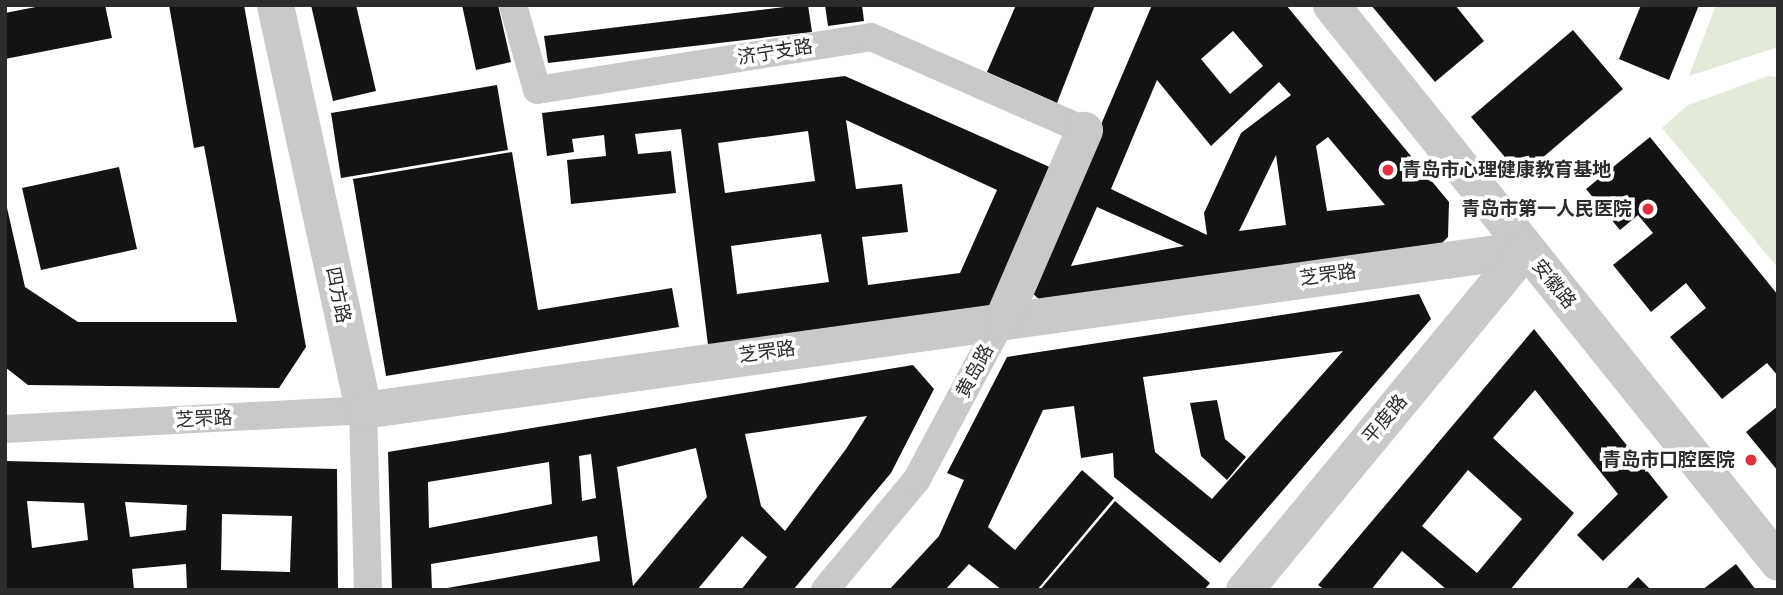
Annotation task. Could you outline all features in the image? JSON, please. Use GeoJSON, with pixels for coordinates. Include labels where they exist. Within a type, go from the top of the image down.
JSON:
{"type":"FeatureCollection","features":[{"type":"Feature","properties":{"kind":"street","name":"四方路"},"geometry":{"type":"LineString","coordinates":[[275,5],[363,410],[368,590]]}},
{"type":"Feature","properties":{"kind":"street","name":"济宁支路"},"geometry":{"type":"LineString","coordinates":[[513,5],[537,90],[871,37],[1084,130]]}},
{"type":"Feature","properties":{"kind":"street","name":"安徽路"},"geometry":{"type":"LineString","coordinates":[[1331,5],[1778,562]]}},
{"type":"Feature","properties":{"kind":"street","name":"黄岛路"},"geometry":{"type":"LineString","coordinates":[[825,590],[917,479],[1003,318],[1084,130]]}},
{"type":"Feature","properties":{"kind":"street","name":"芝罘路"},"geometry":{"type":"LineString","coordinates":[[5,429],[363,410],[1003,318],[1525,249]]}},
{"type":"Feature","properties":{"kind":"street","name":"平度路"},"geometry":{"type":"LineString","coordinates":[[1244,590],[1525,249]]}},
{"type":"Feature","properties":{"kind":"green space"},"geometry":{"type":"Polygon","coordinates":[[[1716,5],[1778,5],[1778,47],[1689,76],[1716,5]]]}},
{"type":"Feature","properties":{"kind":"green space"},"geometry":{"type":"Polygon","coordinates":[[[1768,76],[1778,77],[1778,268],[1662,128],[1688,105],[1768,76]]]}},
{"type":"Feature","properties":{"kind":"building"},"geometry":{"type":"Polygon","coordinates":[[[46,5],[105,5],[112,38],[5,59],[5,13],[46,5]]]}},
{"type":"Feature","properties":{"kind":"building"},"geometry":{"type":"Polygon","coordinates":[[[169,5],[244,5],[306,347],[279,388],[28,385],[5,367],[5,199],[25,287],[78,322],[237,322],[204,146],[194,148],[169,5]]]}},
{"type":"Feature","properties":{"kind":"building"},"geometry":{"type":"Polygon","coordinates":[[[311,5],[356,5],[376,91],[333,101],[311,5]]]}},
{"type":"Feature","properties":{"kind":"building"},"geometry":{"type":"Polygon","coordinates":[[[462,5],[498,5],[511,62],[476,70],[462,5]]]}},
{"type":"Feature","properties":{"kind":"building"},"geometry":{"type":"Polygon","coordinates":[[[808,5],[812,32],[548,63],[544,36],[808,5]]]}},
{"type":"Feature","properties":{"kind":"building"},"geometry":{"type":"Polygon","coordinates":[[[825,5],[862,5],[864,21],[828,26],[825,5]]]}},
{"type":"Feature","properties":{"kind":"building"},"geometry":{"type":"Polygon","coordinates":[[[1016,5],[1095,5],[1057,103],[987,72],[1016,5]]]}},
{"type":"Feature","properties":{"kind":"building"},"geometry":{"type":"Polygon","coordinates":[[[1152,5],[1286,5],[1449,202],[1448,237],[1432,253],[1043,303],[1030,291],[1152,5]],[[1233,31],[1201,59],[1230,94],[1263,66],[1233,31]],[[1157,80],[1111,189],[1207,235],[1204,213],[1241,133],[1291,95],[1279,82],[1211,146],[1157,80]],[[1328,137],[1316,146],[1327,211],[1385,205],[1328,137]],[[1276,155],[1239,231],[1286,225],[1276,155]],[[1097,207],[1071,266],[1184,246],[1097,207]]]}},
{"type":"Feature","properties":{"kind":"building"},"geometry":{"type":"Polygon","coordinates":[[[1371,5],[1455,5],[1484,41],[1435,82],[1371,5]]]}},
{"type":"Feature","properties":{"kind":"building"},"geometry":{"type":"Polygon","coordinates":[[[1641,5],[1699,5],[1669,80],[1619,59],[1641,5]]]}},
{"type":"Feature","properties":{"kind":"building"},"geometry":{"type":"Polygon","coordinates":[[[1573,30],[1623,89],[1521,176],[1471,117],[1573,30]]]}},
{"type":"Feature","properties":{"kind":"building"},"geometry":{"type":"Polygon","coordinates":[[[845,76],[1054,169],[991,309],[708,345],[681,129],[635,134],[638,154],[671,151],[676,193],[571,204],[567,160],[606,156],[604,135],[572,139],[574,152],[547,156],[542,113],[845,76]],[[846,120],[856,189],[902,184],[908,232],[862,237],[868,285],[960,273],[997,190],[846,120]],[[808,131],[718,143],[725,193],[815,181],[808,131]],[[821,234],[731,246],[737,294],[829,282],[821,234]]]}},
{"type":"Feature","properties":{"kind":"building"},"geometry":{"type":"Polygon","coordinates":[[[497,85],[508,150],[341,178],[331,113],[497,85]]]}},
{"type":"Feature","properties":{"kind":"building"},"geometry":{"type":"Polygon","coordinates":[[[1650,137],[1778,295],[1778,376],[1767,363],[1722,399],[1670,337],[1706,308],[1686,283],[1651,312],[1613,265],[1653,233],[1638,215],[1620,230],[1586,189],[1650,137]]]}},
{"type":"Feature","properties":{"kind":"building"},"geometry":{"type":"Polygon","coordinates":[[[512,152],[538,310],[672,288],[679,327],[386,376],[353,179],[512,152]]]}},
{"type":"Feature","properties":{"kind":"building"},"geometry":{"type":"Polygon","coordinates":[[[119,167],[137,249],[41,270],[22,188],[119,167]]]}},
{"type":"Feature","properties":{"kind":"building"},"geometry":{"type":"Polygon","coordinates":[[[1419,294],[1431,319],[1220,563],[1114,477],[1113,453],[1081,458],[1074,406],[1043,410],[988,527],[1015,550],[1082,470],[1114,498],[1037,590],[1002,590],[969,564],[945,590],[889,590],[939,536],[964,480],[947,473],[1007,357],[1419,294]],[[1343,351],[1143,377],[1155,452],[1212,499],[1343,351]]]}},
{"type":"Feature","properties":{"kind":"building"},"geometry":{"type":"Polygon","coordinates":[[[1534,329],[1668,497],[1603,561],[1577,535],[1618,494],[1535,390],[1493,438],[1574,513],[1510,590],[1447,590],[1402,551],[1371,590],[1325,590],[1318,585],[1534,329]],[[1468,470],[1422,526],[1477,573],[1522,519],[1468,470]]]}},
{"type":"Feature","properties":{"kind":"building"},"geometry":{"type":"Polygon","coordinates":[[[913,365],[934,389],[891,473],[793,590],[741,590],[767,557],[742,536],[697,590],[436,590],[600,561],[597,536],[431,564],[432,590],[392,590],[388,452],[913,365]],[[867,416],[745,434],[761,506],[785,531],[867,416]],[[696,448],[617,467],[633,586],[707,497],[696,448]],[[591,454],[579,456],[582,501],[596,498],[591,454]],[[549,462],[428,482],[429,528],[552,504],[549,462]]]}},
{"type":"Feature","properties":{"kind":"building"},"geometry":{"type":"Polygon","coordinates":[[[1217,400],[1225,439],[1246,457],[1227,480],[1201,456],[1190,403],[1217,400]]]}},
{"type":"Feature","properties":{"kind":"building"},"geometry":{"type":"Polygon","coordinates":[[[1778,406],[1778,471],[1746,432],[1778,406]]]}},
{"type":"Feature","properties":{"kind":"building"},"geometry":{"type":"Polygon","coordinates":[[[5,461],[337,469],[338,590],[187,590],[186,564],[132,569],[134,590],[5,590],[5,461]],[[27,501],[32,548],[88,540],[84,503],[27,501]],[[125,502],[130,537],[186,530],[187,505],[125,502]],[[222,514],[221,570],[290,572],[292,516],[222,514]]]}},
{"type":"Feature","properties":{"kind":"building"},"geometry":{"type":"Polygon","coordinates":[[[1115,501],[1210,583],[1204,590],[1040,590],[1115,501]]]}},
{"type":"Feature","properties":{"kind":"building"},"geometry":{"type":"Polygon","coordinates":[[[1736,564],[1756,590],[1702,590],[1736,564]]]}},
{"type":"Feature","properties":{"kind":"building"},"geometry":{"type":"Polygon","coordinates":[[[1638,577],[1651,590],[1625,590],[1638,577]]]}},
{"type":"Feature","properties":{"kind":"place","name":"青岛市心理健康教育基地"},"geometry":{"type":"Point","coordinates":[1388,170]}},
{"type":"Feature","properties":{"kind":"place","name":"青岛市第一人民医院"},"geometry":{"type":"Point","coordinates":[1648,209]}},
{"type":"Feature","properties":{"kind":"place","name":"青岛市口腔医院"},"geometry":{"type":"Point","coordinates":[1751,460]}}]}
